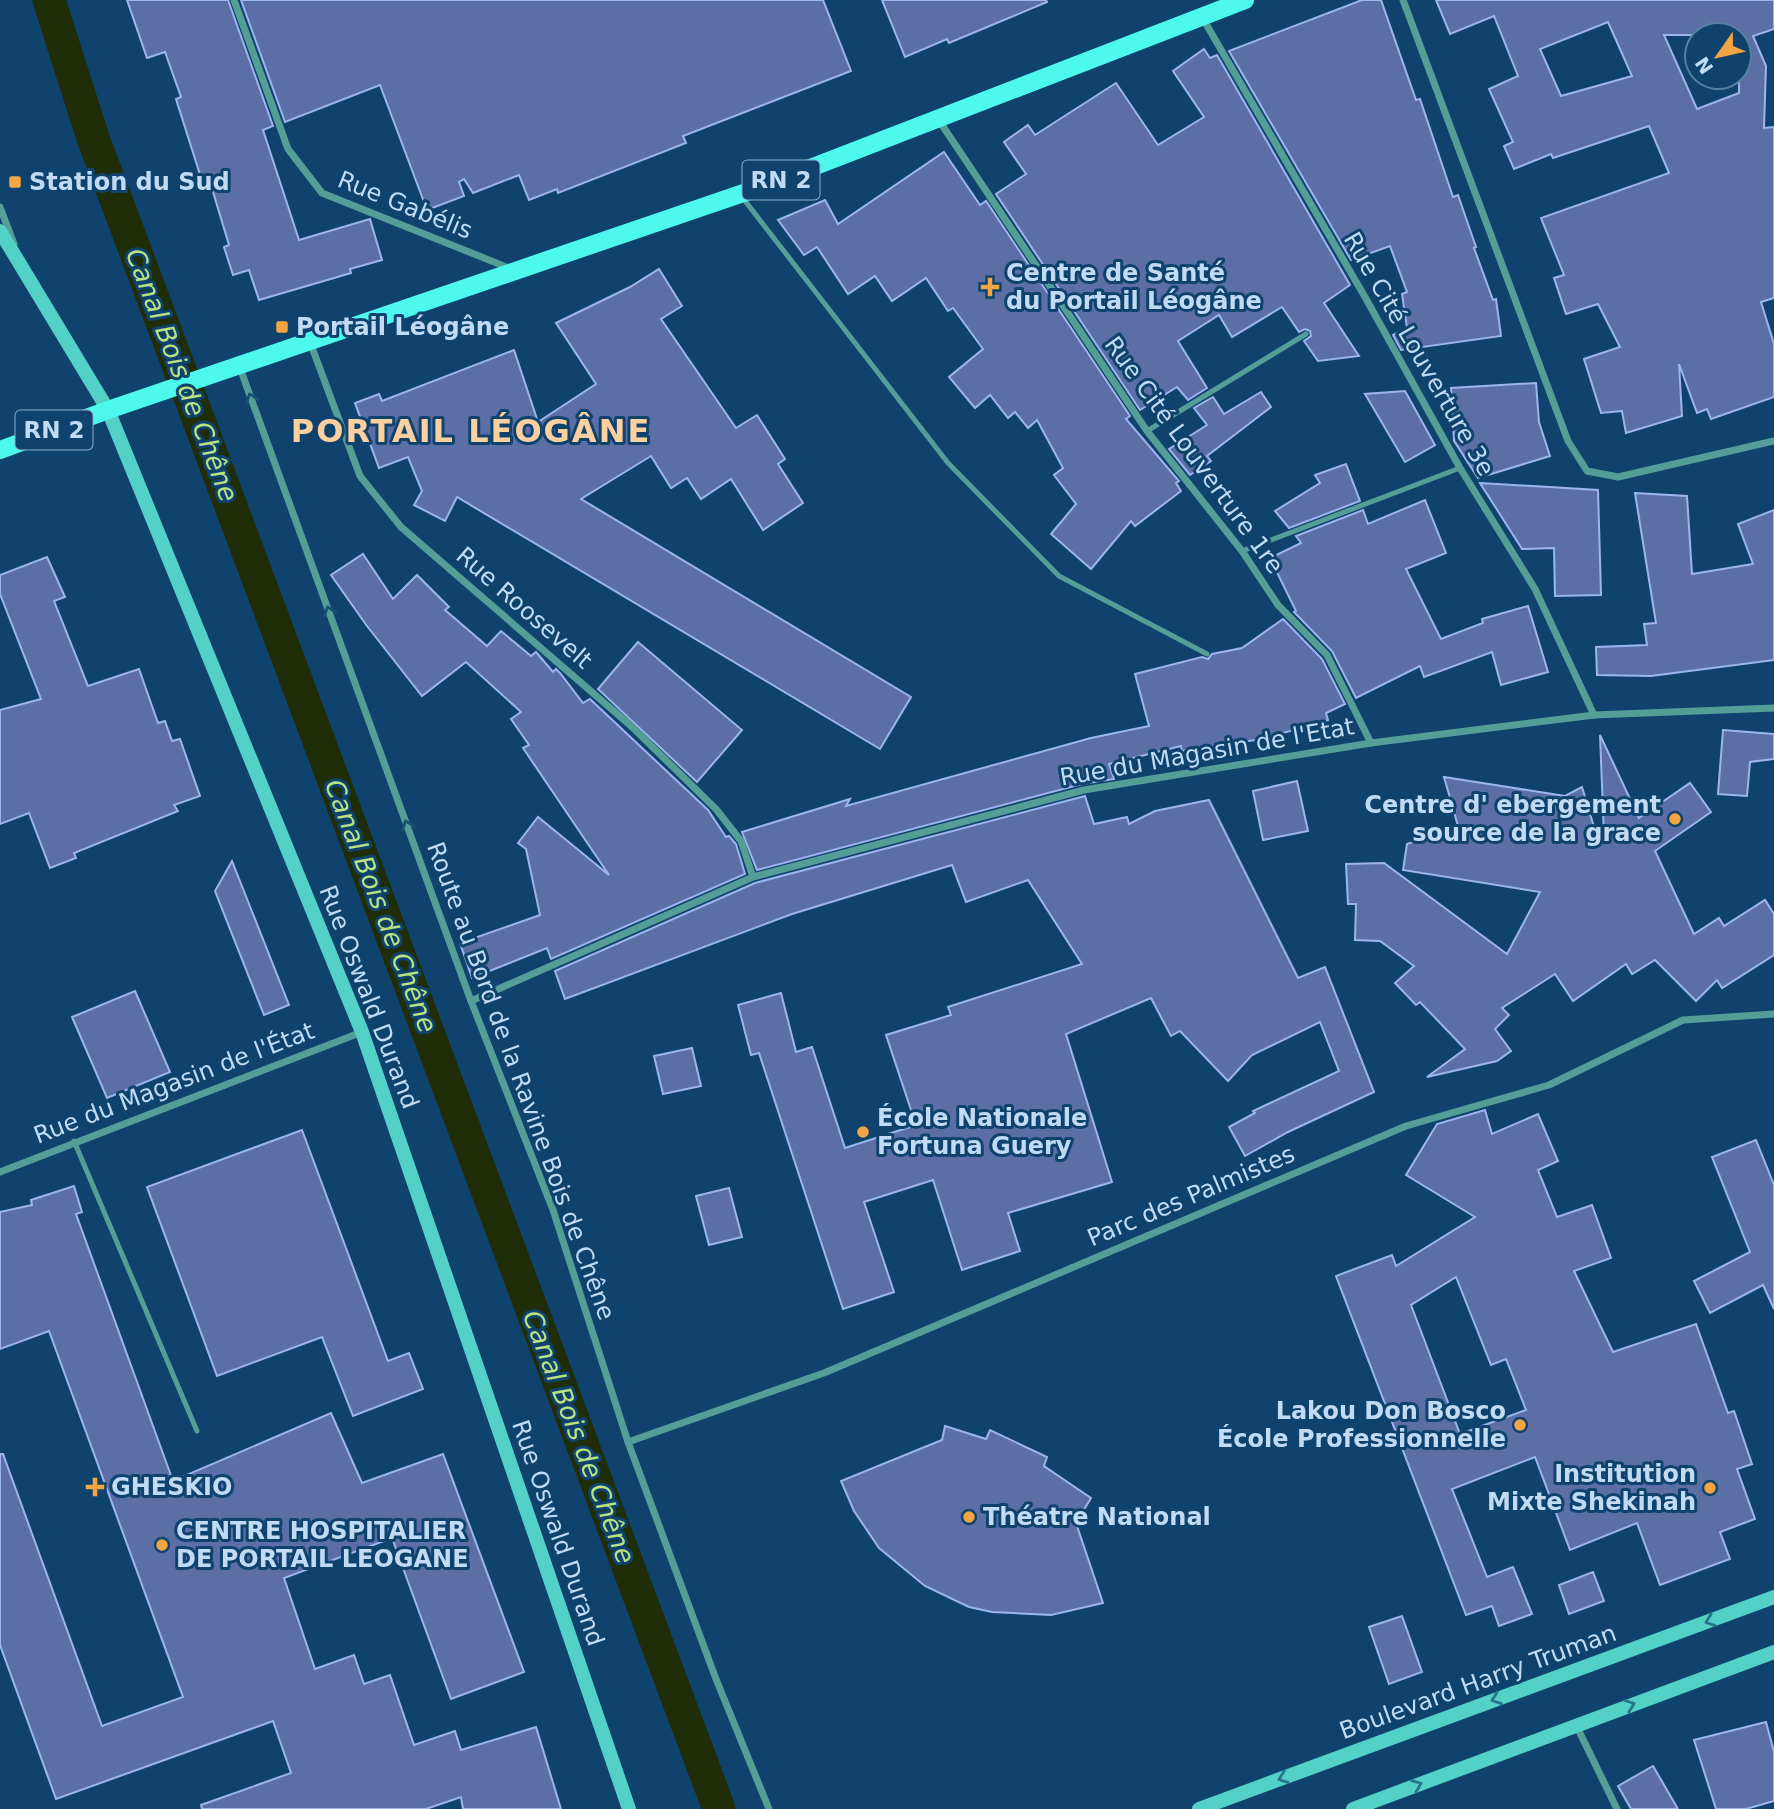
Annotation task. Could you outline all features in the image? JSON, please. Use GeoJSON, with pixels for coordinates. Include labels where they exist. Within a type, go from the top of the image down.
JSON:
{"type":"FeatureCollection","features":[{"type":"Feature","properties":{"kind":"main road","name":"RN 2"},"geometry":{"type":"LineString","coordinates":[[0,450],[108,410],[740,194],[1245,0]]}},
{"type":"Feature","properties":{"kind":"main road","name":"Rue Oswald Durand"},"geometry":{"type":"LineString","coordinates":[[0,231],[108,410],[362,1032],[629,1809]]}},
{"type":"Feature","properties":{"kind":"main road","name":"Boulevard Harry Truman"},"geometry":{"type":"LineString","coordinates":[[1199,1809],[1774,1597]]}},
{"type":"Feature","properties":{"kind":"main road"},"geometry":{"type":"LineString","coordinates":[[1353,1809],[1774,1652]]}},
{"type":"Feature","properties":{"kind":"street","name":"Rue Gabélis"},"geometry":{"type":"LineString","coordinates":[[234,0],[288,149],[322,193],[515,270]]}},
{"type":"Feature","properties":{"kind":"street"},"geometry":{"type":"LineString","coordinates":[[1403,0],[1568,441],[1587,471],[1618,477],[1774,441]]}},
{"type":"Feature","properties":{"kind":"street","name":"Rue Cité Louverture 3e"},"geometry":{"type":"LineString","coordinates":[[1201,17],[1365,296],[1460,468],[1535,589],[1594,715]]}},
{"type":"Feature","properties":{"kind":"street","name":"Rue Cité Louverture 1re"},"geometry":{"type":"LineString","coordinates":[[938,118],[1147,431],[1242,551],[1278,605],[1327,654],[1371,743]]}},
{"type":"Feature","properties":{"kind":"street"},"geometry":{"type":"LineString","coordinates":[[0,207],[22,264]]}},
{"type":"Feature","properties":{"kind":"street","name":"Rue Roosevelt"},"geometry":{"type":"LineString","coordinates":[[309,341],[360,476],[401,527],[630,725],[706,800],[741,841],[753,877]]}},
{"type":"Feature","properties":{"kind":"street","name":"Route au Bord de la Ravine Bois de Chêne"},"geometry":{"type":"LineString","coordinates":[[235,368],[471,1000],[553,1210],[628,1443],[716,1679],[769,1809]]}},
{"type":"Feature","properties":{"kind":"street","name":"Rue du Magasin de l'Etat"},"geometry":{"type":"LineString","coordinates":[[471,1000],[753,877],[1084,790],[1371,743],[1594,715],[1774,708]]}},
{"type":"Feature","properties":{"kind":"street","name":"Parc des Palmistes"},"geometry":{"type":"LineString","coordinates":[[628,1443],[824,1373],[1406,1126],[1549,1085],[1683,1020],[1774,1014]]}},
{"type":"Feature","properties":{"kind":"street","name":"Rue du Magasin de l'État"},"geometry":{"type":"LineString","coordinates":[[0,1172],[74,1141],[362,1032]]}},
{"type":"Feature","properties":{"kind":"street"},"geometry":{"type":"LineString","coordinates":[[1576,1724],[1617,1809]]}},
{"type":"Feature","properties":{"kind":"lane"},"geometry":{"type":"LineString","coordinates":[[740,194],[948,463],[1059,576],[1207,654]]}},
{"type":"Feature","properties":{"kind":"lane"},"geometry":{"type":"LineString","coordinates":[[1147,431],[1306,334]]}},
{"type":"Feature","properties":{"kind":"lane"},"geometry":{"type":"LineString","coordinates":[[1242,551],[1460,468]]}},
{"type":"Feature","properties":{"kind":"lane"},"geometry":{"type":"LineString","coordinates":[[74,1141],[197,1431]]}},
{"type":"Feature","properties":{"kind":"building"},"geometry":{"type":"Polygon","coordinates":[[[127,0],[228,0],[273,126],[263,130],[299,240],[370,219],[382,260],[350,269],[351,273],[259,300],[249,270],[233,275],[224,247],[229,245],[210,182],[203,184],[176,99],[181,97],[165,52],[147,58],[127,0]]]}},
{"type":"Feature","properties":{"kind":"building"},"geometry":{"type":"Polygon","coordinates":[[[241,0],[823,0],[851,71],[683,136],[686,143],[558,193],[557,189],[529,200],[519,175],[473,193],[464,179],[459,182],[464,196],[427,210],[380,85],[285,122],[241,0]]]}},
{"type":"Feature","properties":{"kind":"building"},"geometry":{"type":"Polygon","coordinates":[[[882,0],[1047,2],[949,43],[947,39],[905,57],[882,0]]]}},
{"type":"Feature","properties":{"kind":"building"},"geometry":{"type":"Polygon","coordinates":[[[1362,0],[1381,0],[1416,100],[1420,99],[1453,197],[1458,195],[1493,300],[1496,299],[1501,336],[1401,350],[1393,335],[1407,328],[1402,294],[1407,292],[1390,246],[1351,260],[1229,51],[1362,0]]]}},
{"type":"Feature","properties":{"kind":"building"},"geometry":{"type":"Polygon","coordinates":[[[1436,0],[1774,0],[1774,29],[1753,36],[1766,66],[1764,128],[1774,127],[1774,298],[1761,302],[1774,344],[1774,397],[1711,419],[1707,409],[1697,413],[1679,364],[1682,416],[1626,433],[1622,411],[1601,413],[1584,359],[1620,347],[1598,304],[1566,314],[1554,278],[1564,275],[1541,218],[1669,173],[1649,126],[1553,158],[1551,154],[1514,169],[1504,146],[1513,142],[1489,89],[1518,76],[1494,16],[1450,34],[1436,0]],[[1608,22],[1540,49],[1561,96],[1632,76],[1608,22]]]}},
{"type":"Feature","properties":{"kind":"building"},"geometry":{"type":"Polygon","coordinates":[[[1204,49],[1210,58],[1217,55],[1350,285],[1324,303],[1359,356],[1318,361],[1304,341],[1311,336],[1310,331],[1305,329],[1299,332],[1282,307],[1232,337],[1219,315],[1178,341],[1207,388],[1188,400],[1177,387],[1140,410],[996,194],[1026,174],[1004,142],[1028,125],[1035,135],[1116,83],[1158,145],[1204,117],[1173,71],[1204,49]]]}},
{"type":"Feature","properties":{"kind":"building"},"geometry":{"type":"Polygon","coordinates":[[[944,152],[980,205],[986,201],[1130,416],[1126,419],[1179,481],[1176,483],[1181,491],[1135,526],[1131,521],[1091,569],[1051,534],[1076,504],[1054,475],[1063,468],[1037,420],[1028,428],[1015,412],[1008,418],[990,395],[975,408],[949,377],[983,349],[953,308],[948,311],[926,278],[892,301],[875,276],[848,294],[817,247],[804,255],[778,220],[825,200],[838,224],[944,152]]]}},
{"type":"Feature","properties":{"kind":"building"},"geometry":{"type":"Polygon","coordinates":[[[659,269],[682,306],[661,319],[736,428],[757,415],[785,459],[778,464],[803,503],[763,530],[731,479],[701,499],[687,478],[671,488],[651,456],[581,499],[911,697],[880,749],[457,497],[445,521],[414,505],[422,491],[408,457],[379,468],[355,403],[379,394],[382,401],[514,350],[538,422],[596,384],[556,323],[630,287],[659,269]]]}},
{"type":"Feature","properties":{"kind":"building"},"geometry":{"type":"Polygon","coordinates":[[[1536,383],[1539,422],[1550,456],[1478,478],[1454,441],[1451,388],[1536,383]]]}},
{"type":"Feature","properties":{"kind":"building"},"geometry":{"type":"Polygon","coordinates":[[[1405,391],[1435,445],[1405,462],[1365,394],[1405,391]]]}},
{"type":"Feature","properties":{"kind":"building"},"geometry":{"type":"Polygon","coordinates":[[[1261,392],[1271,407],[1207,456],[1211,461],[1190,475],[1169,449],[1207,425],[1194,408],[1213,397],[1224,414],[1261,392]]]}},
{"type":"Feature","properties":{"kind":"building"},"geometry":{"type":"Polygon","coordinates":[[[1346,464],[1360,501],[1289,528],[1275,511],[1320,483],[1315,475],[1346,464]]]}},
{"type":"Feature","properties":{"kind":"building"},"geometry":{"type":"Polygon","coordinates":[[[1480,483],[1598,490],[1601,595],[1555,596],[1554,548],[1522,549],[1480,483]]]}},
{"type":"Feature","properties":{"kind":"building"},"geometry":{"type":"Polygon","coordinates":[[[1635,493],[1687,496],[1692,574],[1753,564],[1738,524],[1774,510],[1774,660],[1651,676],[1597,675],[1596,647],[1647,645],[1644,624],[1656,623],[1635,493]]]}},
{"type":"Feature","properties":{"kind":"building"},"geometry":{"type":"Polygon","coordinates":[[[1425,500],[1446,553],[1406,569],[1441,639],[1483,623],[1482,619],[1528,606],[1548,672],[1501,685],[1492,652],[1424,677],[1420,666],[1356,698],[1332,651],[1294,612],[1296,611],[1270,558],[1301,543],[1296,536],[1363,510],[1368,524],[1425,500]]]}},
{"type":"Feature","properties":{"kind":"building"},"geometry":{"type":"Polygon","coordinates":[[[363,554],[393,599],[417,575],[449,607],[445,610],[487,646],[501,631],[531,656],[536,652],[553,672],[556,669],[560,673],[583,703],[590,699],[708,810],[726,837],[729,836],[736,844],[745,874],[551,959],[547,948],[472,978],[460,943],[540,915],[526,849],[518,843],[538,817],[609,875],[523,748],[529,745],[511,719],[521,712],[466,662],[422,696],[367,626],[331,575],[363,554]]]}},
{"type":"Feature","properties":{"kind":"building"},"geometry":{"type":"Polygon","coordinates":[[[47,557],[65,597],[54,601],[88,686],[139,669],[158,723],[165,721],[172,741],[180,739],[200,796],[174,805],[178,811],[74,853],[76,858],[50,868],[29,813],[0,824],[0,710],[41,699],[0,594],[0,575],[47,557]]]}},
{"type":"Feature","properties":{"kind":"building"},"geometry":{"type":"Polygon","coordinates":[[[1283,619],[1322,659],[1345,704],[1326,713],[1328,720],[1262,739],[1182,751],[1181,746],[1109,764],[1114,779],[1082,784],[757,870],[742,832],[850,799],[846,806],[1091,738],[1149,726],[1135,674],[1202,657],[1208,659],[1212,654],[1242,648],[1283,619]]]}},
{"type":"Feature","properties":{"kind":"building"},"geometry":{"type":"Polygon","coordinates":[[[638,642],[742,730],[697,782],[598,689],[638,642]]]}},
{"type":"Feature","properties":{"kind":"building"},"geometry":{"type":"Polygon","coordinates":[[[1723,730],[1774,734],[1774,759],[1750,762],[1747,796],[1718,794],[1723,730]]]}},
{"type":"Feature","properties":{"kind":"building"},"geometry":{"type":"Polygon","coordinates":[[[1600,735],[1639,818],[1690,783],[1711,812],[1655,851],[1694,934],[1719,918],[1724,926],[1765,900],[1774,914],[1774,955],[1722,988],[1717,980],[1696,1001],[1655,960],[1632,974],[1626,964],[1573,1001],[1555,974],[1502,1008],[1509,1015],[1495,1029],[1511,1051],[1497,1061],[1427,1077],[1465,1049],[1420,1002],[1416,1005],[1395,983],[1414,966],[1380,941],[1355,940],[1356,904],[1348,904],[1346,864],[1384,863],[1507,954],[1540,892],[1403,870],[1407,844],[1458,826],[1444,777],[1565,796],[1582,787],[1597,837],[1604,836],[1600,735]]]}},
{"type":"Feature","properties":{"kind":"building"},"geometry":{"type":"Polygon","coordinates":[[[1297,781],[1308,831],[1263,840],[1253,791],[1297,781]]]}},
{"type":"Feature","properties":{"kind":"building"},"geometry":{"type":"Polygon","coordinates":[[[1085,796],[1094,824],[1127,817],[1129,824],[1155,811],[1209,800],[1298,978],[1325,967],[1374,1092],[1288,1132],[1245,1156],[1229,1127],[1255,1113],[1253,1111],[1339,1071],[1320,1022],[1252,1055],[1228,1081],[1180,1031],[1171,1036],[1151,998],[1066,1034],[1112,1182],[1008,1213],[1020,1251],[962,1270],[933,1180],[864,1202],[894,1292],[843,1309],[759,1053],[751,1055],[738,1005],[781,993],[796,1052],[812,1047],[845,1148],[916,1125],[886,1035],[951,1015],[948,1007],[1082,964],[1028,880],[966,902],[952,865],[792,914],[565,999],[555,971],[755,883],[1085,796]]]}},
{"type":"Feature","properties":{"kind":"building"},"geometry":{"type":"Polygon","coordinates":[[[232,861],[289,1005],[264,1015],[215,891],[232,861]]]}},
{"type":"Feature","properties":{"kind":"building"},"geometry":{"type":"Polygon","coordinates":[[[135,991],[170,1072],[107,1098],[72,1017],[135,991]]]}},
{"type":"Feature","properties":{"kind":"building"},"geometry":{"type":"Polygon","coordinates":[[[692,1048],[701,1086],[663,1094],[654,1056],[692,1048]]]}},
{"type":"Feature","properties":{"kind":"building"},"geometry":{"type":"Polygon","coordinates":[[[1485,1110],[1492,1134],[1538,1114],[1558,1161],[1538,1170],[1557,1217],[1592,1205],[1611,1258],[1574,1271],[1613,1352],[1696,1324],[1728,1413],[1734,1411],[1752,1464],[1737,1469],[1755,1519],[1720,1532],[1730,1559],[1660,1585],[1637,1523],[1570,1550],[1535,1457],[1452,1489],[1487,1577],[1513,1567],[1532,1614],[1499,1626],[1492,1606],[1466,1615],[1336,1276],[1392,1255],[1396,1266],[1475,1217],[1406,1175],[1437,1124],[1485,1110]],[[1456,1277],[1411,1305],[1460,1434],[1526,1410],[1506,1359],[1491,1365],[1456,1277]]]}},
{"type":"Feature","properties":{"kind":"building"},"geometry":{"type":"Polygon","coordinates":[[[302,1130],[388,1361],[409,1353],[423,1389],[353,1416],[322,1337],[217,1376],[147,1187],[302,1130]]]}},
{"type":"Feature","properties":{"kind":"building"},"geometry":{"type":"Polygon","coordinates":[[[1756,1140],[1774,1185],[1774,1309],[1763,1285],[1710,1313],[1694,1281],[1750,1252],[1712,1157],[1756,1140]]]}},
{"type":"Feature","properties":{"kind":"building"},"geometry":{"type":"Polygon","coordinates":[[[74,1186],[82,1212],[76,1214],[173,1481],[331,1413],[362,1483],[443,1454],[524,1672],[451,1699],[392,1538],[284,1578],[315,1669],[354,1655],[364,1684],[390,1675],[414,1745],[455,1731],[461,1750],[536,1727],[561,1809],[463,1809],[461,1797],[426,1809],[202,1809],[201,1805],[291,1773],[273,1721],[56,1799],[0,1645],[0,1454],[3,1454],[102,1726],[183,1697],[49,1331],[0,1349],[0,1212],[32,1205],[31,1200],[74,1186]]]}},
{"type":"Feature","properties":{"kind":"building"},"geometry":{"type":"Polygon","coordinates":[[[729,1188],[742,1237],[709,1245],[696,1196],[729,1188]]]}},
{"type":"Feature","properties":{"kind":"building","name":"Théatre National"},"geometry":{"type":"Polygon","coordinates":[[[945,1426],[986,1439],[990,1430],[1047,1457],[1044,1466],[1091,1498],[1076,1523],[1103,1603],[1051,1615],[992,1612],[969,1607],[925,1586],[879,1548],[854,1511],[841,1481],[942,1440],[945,1426]]]}},
{"type":"Feature","properties":{"kind":"building"},"geometry":{"type":"Polygon","coordinates":[[[1593,1572],[1604,1601],[1569,1614],[1559,1585],[1593,1572]]]}},
{"type":"Feature","properties":{"kind":"building"},"geometry":{"type":"Polygon","coordinates":[[[1402,1616],[1422,1672],[1389,1684],[1369,1627],[1402,1616]]]}},
{"type":"Feature","properties":{"kind":"building"},"geometry":{"type":"Polygon","coordinates":[[[1766,1722],[1774,1752],[1774,1801],[1746,1809],[1716,1809],[1694,1740],[1766,1722]]]}},
{"type":"Feature","properties":{"kind":"building"},"geometry":{"type":"Polygon","coordinates":[[[1653,1766],[1678,1809],[1631,1809],[1618,1786],[1653,1766]]]}},
{"type":"Feature","properties":{"kind":"waterway","name":"Canal Bois de Chêne"},"geometry":{"type":"LineString","coordinates":[[49,0],[93,138],[719,1809]]}},
{"type":"Feature","properties":{"kind":"place","name":"Station du Sud"},"geometry":{"type":"Point","coordinates":[15,182]}},
{"type":"Feature","properties":{"kind":"place","name":"Centre de Santé du Portail Léogâne"},"geometry":{"type":"Point","coordinates":[990,287]}},
{"type":"Feature","properties":{"kind":"place","name":"Portail Léogâne"},"geometry":{"type":"Point","coordinates":[282,327]}},
{"type":"Feature","properties":{"kind":"place","name":"Centre d' ebergement source de la grace"},"geometry":{"type":"Point","coordinates":[1675,819]}},
{"type":"Feature","properties":{"kind":"place","name":"École Nationale Fortuna Guery"},"geometry":{"type":"Point","coordinates":[863,1132]}},
{"type":"Feature","properties":{"kind":"place","name":"Lakou Don Bosco École Professionnelle"},"geometry":{"type":"Point","coordinates":[1520,1425]}},
{"type":"Feature","properties":{"kind":"place","name":"GHESKIO"},"geometry":{"type":"Point","coordinates":[95,1487]}},
{"type":"Feature","properties":{"kind":"place","name":"Institution Mixte Shekinah"},"geometry":{"type":"Point","coordinates":[1710,1488]}},
{"type":"Feature","properties":{"kind":"place","name":"Théatre National"},"geometry":{"type":"Point","coordinates":[969,1517]}},
{"type":"Feature","properties":{"kind":"place","name":"CENTRE HOSPITALIER DE PORTAIL LEOGANE"},"geometry":{"type":"Point","coordinates":[162,1545]}},
{"type":"Feature","properties":{"kind":"district","name":"PORTAIL LÉOGÂNE"},"geometry":{"type":"Point","coordinates":[471,431]}}]}
